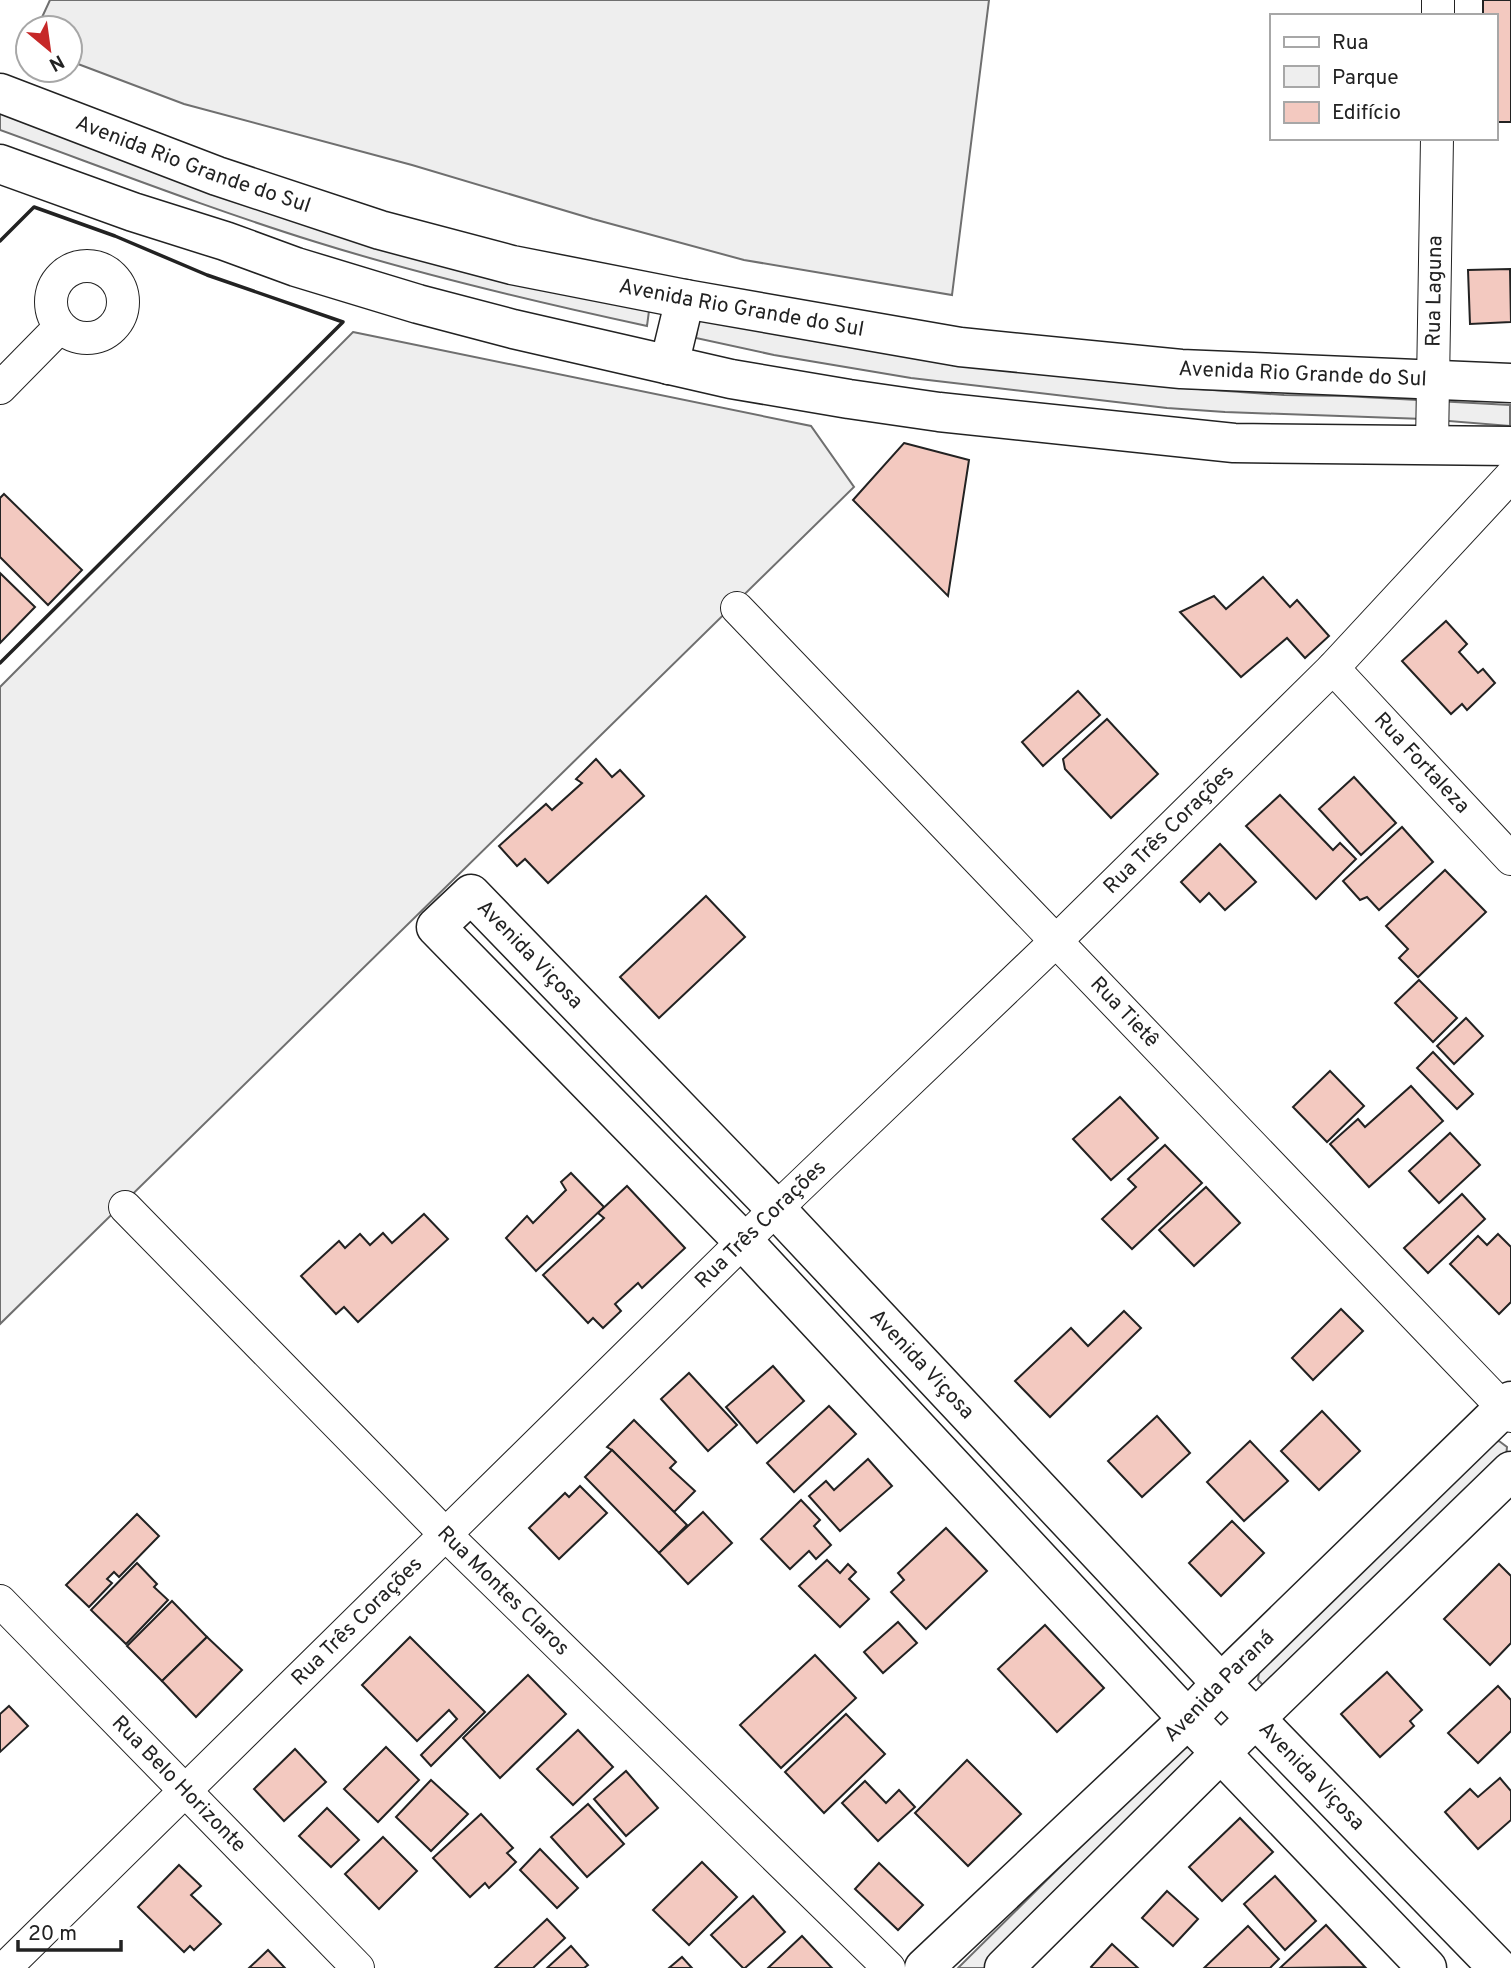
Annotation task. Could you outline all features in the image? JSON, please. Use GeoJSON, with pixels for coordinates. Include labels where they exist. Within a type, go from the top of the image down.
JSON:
{"type":"FeatureCollection","features":[{"type":"Feature","properties":{"kind":"street","name":"Avenida Rio Grande do Sul"},"geometry":{"type":"LineString","coordinates":[[0,93],[217,176],[380,230],[512,265],[685,299],[960,347],[1181,369],[1511,383]]}},
{"type":"Feature","properties":{"kind":"street","name":"Rua Laguna"},"geometry":{"type":"LineString","coordinates":[[1432,445],[1437,140]]}},
{"type":"Feature","properties":{"kind":"street"},"geometry":{"type":"LineString","coordinates":[[0,164],[308,271],[418,304],[513,329],[730,379],[939,412],[1234,443],[1511,446]]}},
{"type":"Feature","properties":{"kind":"street"},"geometry":{"type":"LineString","coordinates":[[669,365],[685,299]]}},
{"type":"Feature","properties":{"kind":"street"},"geometry":{"type":"LineString","coordinates":[[0,388],[60,327]]}},
{"type":"Feature","properties":{"kind":"street","name":"Rua Três Corações"},"geometry":{"type":"LineString","coordinates":[[5,1968],[743,1241],[1056,941],[1333,668],[1511,477]]}},
{"type":"Feature","properties":{"kind":"street","name":"Rua Tietê"},"geometry":{"type":"LineString","coordinates":[[737,608],[1508,1409]]}},
{"type":"Feature","properties":{"kind":"street","name":"Rua Fortaleza"},"geometry":{"type":"LineString","coordinates":[[1333,668],[1511,859]]}},
{"type":"Feature","properties":{"kind":"street","name":"Avenida Viçosa"},"geometry":{"type":"LineString","coordinates":[[1427,1968],[1188,1719],[743,1241],[436,927],[471,894],[776,1209],[1221,1683],[1498,1968]]}},
{"type":"Feature","properties":{"kind":"street","name":"Rua Montes Claros"},"geometry":{"type":"LineString","coordinates":[[125,1207],[446,1535],[889,1968]]}},
{"type":"Feature","properties":{"kind":"street","name":"Avenida Paraná"},"geometry":{"type":"LineString","coordinates":[[924,1968],[1188,1719],[1221,1683],[1508,1409]]}},
{"type":"Feature","properties":{"kind":"street"},"geometry":{"type":"LineString","coordinates":[[1004,1968],[1256,1718],[1511,1471]]}},
{"type":"Feature","properties":{"kind":"street","name":"Rua Belo Horizonte"},"geometry":{"type":"LineString","coordinates":[[0,1601],[358,1968]]}},
{"type":"Feature","properties":{"kind":"green space"},"geometry":{"type":"Polygon","coordinates":[[[50,0],[989,0],[952,295],[744,260],[593,219],[412,165],[184,104],[84,66],[84,14],[44,14],[50,0]]]}},
{"type":"Feature","properties":{"kind":"green space"},"geometry":{"type":"Polygon","coordinates":[[[0,112],[649,311],[647,326],[439,277],[276,229],[0,130],[0,112]]]}},
{"type":"Feature","properties":{"kind":"green space"},"geometry":{"type":"Polygon","coordinates":[[[699,316],[1170,387],[1510,405],[1510,426],[1424,419],[1167,408],[911,378],[774,355],[696,338],[699,316]]]}},
{"type":"Feature","properties":{"kind":"green space"},"geometry":{"type":"Polygon","coordinates":[[[353,332],[811,426],[854,487],[0,1324],[0,687],[353,332]]]}},
{"type":"Feature","properties":{"kind":"green space"},"geometry":{"type":"Polygon","coordinates":[[[1499,1441],[1507,1447],[1506,1457],[1264,1686],[1258,1680],[1259,1672],[1492,1442],[1499,1441]]]}},
{"type":"Feature","properties":{"kind":"green space"},"geometry":{"type":"Polygon","coordinates":[[[1189,1747],[1197,1756],[986,1968],[958,1968],[1179,1749],[1189,1747]]]}},
{"type":"Feature","properties":{"kind":"building"},"geometry":{"type":"Polygon","coordinates":[[[1483,0],[1511,0],[1511,122],[1497,122],[1497,14],[1483,14],[1483,0]]]}},
{"type":"Feature","properties":{"kind":"building"},"geometry":{"type":"Polygon","coordinates":[[[1510,269],[1511,322],[1470,324],[1468,270],[1510,269]]]}},
{"type":"Feature","properties":{"kind":"building"},"geometry":{"type":"Polygon","coordinates":[[[904,443],[969,460],[948,596],[853,500],[904,443]]]}},
{"type":"Feature","properties":{"kind":"building"},"geometry":{"type":"Polygon","coordinates":[[[4,494],[82,570],[48,605],[0,557],[0,498],[4,494]]]}},
{"type":"Feature","properties":{"kind":"building"},"geometry":{"type":"Polygon","coordinates":[[[0,573],[35,607],[0,643],[0,573]]]}},
{"type":"Feature","properties":{"kind":"building"},"geometry":{"type":"Polygon","coordinates":[[[1263,577],[1290,607],[1297,600],[1329,636],[1305,658],[1287,638],[1241,677],[1180,612],[1214,596],[1226,609],[1263,577]]]}},
{"type":"Feature","properties":{"kind":"building"},"geometry":{"type":"Polygon","coordinates":[[[1446,621],[1467,644],[1459,652],[1478,673],[1483,669],[1495,683],[1467,710],[1462,704],[1451,714],[1402,661],[1446,621]]]}},
{"type":"Feature","properties":{"kind":"building"},"geometry":{"type":"Polygon","coordinates":[[[1078,691],[1100,715],[1043,766],[1022,742],[1078,691]]]}},
{"type":"Feature","properties":{"kind":"building"},"geometry":{"type":"Polygon","coordinates":[[[1107,719],[1158,774],[1111,818],[1065,769],[1063,759],[1107,719]]]}},
{"type":"Feature","properties":{"kind":"building"},"geometry":{"type":"Polygon","coordinates":[[[596,759],[612,777],[620,770],[644,796],[548,883],[525,859],[517,866],[499,846],[546,804],[552,810],[582,783],[576,779],[596,759]]]}},
{"type":"Feature","properties":{"kind":"building"},"geometry":{"type":"Polygon","coordinates":[[[1354,777],[1396,823],[1361,855],[1319,809],[1354,777]]]}},
{"type":"Feature","properties":{"kind":"building"},"geometry":{"type":"Polygon","coordinates":[[[1280,795],[1333,850],[1340,843],[1356,859],[1316,899],[1246,826],[1280,795]]]}},
{"type":"Feature","properties":{"kind":"building"},"geometry":{"type":"Polygon","coordinates":[[[1402,827],[1433,862],[1379,910],[1367,897],[1360,900],[1343,881],[1402,827]]]}},
{"type":"Feature","properties":{"kind":"building"},"geometry":{"type":"Polygon","coordinates":[[[1220,844],[1256,882],[1225,910],[1209,893],[1200,902],[1181,882],[1220,844]]]}},
{"type":"Feature","properties":{"kind":"building"},"geometry":{"type":"Polygon","coordinates":[[[1445,870],[1486,912],[1418,977],[1399,958],[1408,949],[1386,926],[1445,870]]]}},
{"type":"Feature","properties":{"kind":"building"},"geometry":{"type":"Polygon","coordinates":[[[706,896],[745,937],[659,1018],[620,977],[706,896]]]}},
{"type":"Feature","properties":{"kind":"building"},"geometry":{"type":"Polygon","coordinates":[[[1419,980],[1457,1018],[1433,1042],[1395,1003],[1419,980]]]}},
{"type":"Feature","properties":{"kind":"building"},"geometry":{"type":"Polygon","coordinates":[[[1466,1018],[1483,1036],[1454,1064],[1437,1046],[1466,1018]]]}},
{"type":"Feature","properties":{"kind":"building"},"geometry":{"type":"Polygon","coordinates":[[[1433,1052],[1473,1094],[1457,1109],[1417,1068],[1433,1052]]]}},
{"type":"Feature","properties":{"kind":"building"},"geometry":{"type":"Polygon","coordinates":[[[1330,1071],[1364,1106],[1327,1142],[1293,1107],[1330,1071]]]}},
{"type":"Feature","properties":{"kind":"building"},"geometry":{"type":"Polygon","coordinates":[[[1411,1086],[1443,1121],[1369,1187],[1330,1144],[1358,1119],[1365,1127],[1411,1086]]]}},
{"type":"Feature","properties":{"kind":"building"},"geometry":{"type":"Polygon","coordinates":[[[1120,1097],[1158,1138],[1111,1180],[1073,1139],[1120,1097]]]}},
{"type":"Feature","properties":{"kind":"building"},"geometry":{"type":"Polygon","coordinates":[[[1450,1133],[1480,1165],[1439,1203],[1409,1171],[1450,1133]]]}},
{"type":"Feature","properties":{"kind":"building"},"geometry":{"type":"Polygon","coordinates":[[[1165,1145],[1202,1183],[1132,1249],[1102,1219],[1136,1187],[1128,1179],[1165,1145]]]}},
{"type":"Feature","properties":{"kind":"building"},"geometry":{"type":"Polygon","coordinates":[[[571,1173],[604,1207],[536,1271],[506,1238],[527,1216],[533,1223],[566,1190],[561,1182],[571,1173]]]}},
{"type":"Feature","properties":{"kind":"building"},"geometry":{"type":"Polygon","coordinates":[[[627,1186],[685,1248],[642,1288],[638,1283],[615,1304],[621,1311],[603,1328],[593,1318],[588,1323],[543,1275],[604,1218],[598,1213],[627,1186]]]}},
{"type":"Feature","properties":{"kind":"building"},"geometry":{"type":"Polygon","coordinates":[[[1206,1187],[1240,1223],[1194,1266],[1159,1230],[1206,1187]]]}},
{"type":"Feature","properties":{"kind":"building"},"geometry":{"type":"Polygon","coordinates":[[[1462,1194],[1485,1219],[1428,1273],[1404,1248],[1462,1194]]]}},
{"type":"Feature","properties":{"kind":"building"},"geometry":{"type":"Polygon","coordinates":[[[424,1214],[448,1239],[358,1322],[344,1307],[336,1314],[301,1276],[339,1241],[345,1248],[360,1234],[370,1245],[383,1233],[392,1243],[424,1214]]]}},
{"type":"Feature","properties":{"kind":"building"},"geometry":{"type":"Polygon","coordinates":[[[1498,1234],[1511,1247],[1511,1302],[1499,1314],[1450,1264],[1478,1236],[1487,1245],[1498,1234]]]}},
{"type":"Feature","properties":{"kind":"building"},"geometry":{"type":"Polygon","coordinates":[[[1341,1309],[1363,1331],[1313,1380],[1292,1358],[1341,1309]]]}},
{"type":"Feature","properties":{"kind":"building"},"geometry":{"type":"Polygon","coordinates":[[[1124,1311],[1141,1328],[1050,1417],[1015,1381],[1071,1328],[1088,1346],[1124,1311]]]}},
{"type":"Feature","properties":{"kind":"building"},"geometry":{"type":"Polygon","coordinates":[[[773,1366],[804,1401],[757,1443],[726,1407],[773,1366]]]}},
{"type":"Feature","properties":{"kind":"building"},"geometry":{"type":"Polygon","coordinates":[[[689,1373],[737,1425],[708,1451],[661,1399],[689,1373]]]}},
{"type":"Feature","properties":{"kind":"building"},"geometry":{"type":"Polygon","coordinates":[[[829,1406],[856,1434],[794,1492],[767,1463],[829,1406]]]}},
{"type":"Feature","properties":{"kind":"building"},"geometry":{"type":"Polygon","coordinates":[[[1322,1411],[1360,1451],[1319,1490],[1281,1451],[1322,1411]]]}},
{"type":"Feature","properties":{"kind":"building"},"geometry":{"type":"Polygon","coordinates":[[[1157,1416],[1190,1453],[1142,1497],[1108,1461],[1157,1416]]]}},
{"type":"Feature","properties":{"kind":"building"},"geometry":{"type":"Polygon","coordinates":[[[634,1420],[676,1462],[670,1468],[695,1491],[674,1512],[607,1447],[634,1420]]]}},
{"type":"Feature","properties":{"kind":"building"},"geometry":{"type":"Polygon","coordinates":[[[1250,1441],[1288,1481],[1244,1521],[1207,1482],[1250,1441]]]}},
{"type":"Feature","properties":{"kind":"building"},"geometry":{"type":"Polygon","coordinates":[[[612,1450],[687,1525],[659,1553],[585,1477],[612,1450]]]}},
{"type":"Feature","properties":{"kind":"building"},"geometry":{"type":"Polygon","coordinates":[[[868,1459],[892,1486],[840,1531],[809,1496],[826,1481],[834,1490],[868,1459]]]}},
{"type":"Feature","properties":{"kind":"building"},"geometry":{"type":"Polygon","coordinates":[[[580,1486],[607,1513],[559,1559],[529,1528],[565,1493],[569,1497],[580,1486]]]}},
{"type":"Feature","properties":{"kind":"building"},"geometry":{"type":"Polygon","coordinates":[[[801,1500],[820,1520],[814,1526],[831,1545],[816,1559],[809,1551],[790,1569],[761,1539],[801,1500]]]}},
{"type":"Feature","properties":{"kind":"building"},"geometry":{"type":"Polygon","coordinates":[[[703,1512],[732,1543],[688,1584],[659,1553],[703,1512]]]}},
{"type":"Feature","properties":{"kind":"building"},"geometry":{"type":"Polygon","coordinates":[[[137,1514],[159,1536],[119,1577],[114,1572],[107,1579],[112,1583],[89,1607],[66,1585],[137,1514]]]}},
{"type":"Feature","properties":{"kind":"building"},"geometry":{"type":"Polygon","coordinates":[[[1232,1521],[1264,1553],[1221,1596],[1189,1563],[1232,1521]]]}},
{"type":"Feature","properties":{"kind":"building"},"geometry":{"type":"Polygon","coordinates":[[[946,1528],[987,1571],[926,1629],[891,1592],[904,1580],[898,1573],[946,1528]]]}},
{"type":"Feature","properties":{"kind":"building"},"geometry":{"type":"Polygon","coordinates":[[[827,1560],[840,1573],[848,1564],[856,1572],[849,1579],[869,1599],[840,1627],[799,1586],[827,1560]]]}},
{"type":"Feature","properties":{"kind":"building"},"geometry":{"type":"Polygon","coordinates":[[[137,1563],[157,1584],[154,1587],[168,1600],[126,1644],[91,1610],[137,1563]]]}},
{"type":"Feature","properties":{"kind":"building"},"geometry":{"type":"Polygon","coordinates":[[[1499,1564],[1511,1576],[1511,1643],[1490,1665],[1444,1619],[1499,1564]]]}},
{"type":"Feature","properties":{"kind":"building"},"geometry":{"type":"Polygon","coordinates":[[[172,1601],[207,1637],[162,1681],[127,1646],[172,1601]]]}},
{"type":"Feature","properties":{"kind":"building"},"geometry":{"type":"Polygon","coordinates":[[[898,1622],[917,1643],[883,1673],[864,1652],[898,1622]]]}},
{"type":"Feature","properties":{"kind":"building"},"geometry":{"type":"Polygon","coordinates":[[[1045,1625],[1104,1688],[1057,1732],[998,1669],[1045,1625]]]}},
{"type":"Feature","properties":{"kind":"building"},"geometry":{"type":"Polygon","coordinates":[[[207,1637],[242,1670],[196,1717],[162,1681],[207,1637]]]}},
{"type":"Feature","properties":{"kind":"building"},"geometry":{"type":"Polygon","coordinates":[[[410,1637],[485,1712],[431,1766],[421,1755],[457,1719],[449,1710],[417,1741],[362,1685],[410,1637]]]}},
{"type":"Feature","properties":{"kind":"building"},"geometry":{"type":"Polygon","coordinates":[[[815,1655],[856,1698],[781,1768],[740,1725],[815,1655]]]}},
{"type":"Feature","properties":{"kind":"building"},"geometry":{"type":"Polygon","coordinates":[[[1387,1672],[1422,1710],[1410,1721],[1414,1726],[1380,1757],[1341,1714],[1387,1672]]]}},
{"type":"Feature","properties":{"kind":"building"},"geometry":{"type":"Polygon","coordinates":[[[528,1675],[566,1714],[500,1778],[463,1738],[528,1675]]]}},
{"type":"Feature","properties":{"kind":"building"},"geometry":{"type":"Polygon","coordinates":[[[1498,1686],[1511,1700],[1511,1731],[1478,1763],[1448,1733],[1498,1686]]]}},
{"type":"Feature","properties":{"kind":"building"},"geometry":{"type":"Polygon","coordinates":[[[9,1706],[28,1726],[0,1752],[0,1714],[9,1706]]]}},
{"type":"Feature","properties":{"kind":"building"},"geometry":{"type":"Polygon","coordinates":[[[846,1714],[885,1754],[824,1813],[785,1772],[846,1714]]]}},
{"type":"Feature","properties":{"kind":"building"},"geometry":{"type":"Polygon","coordinates":[[[578,1730],[613,1767],[573,1805],[537,1769],[578,1730]]]}},
{"type":"Feature","properties":{"kind":"building"},"geometry":{"type":"Polygon","coordinates":[[[386,1747],[419,1780],[378,1822],[344,1789],[386,1747]]]}},
{"type":"Feature","properties":{"kind":"building"},"geometry":{"type":"Polygon","coordinates":[[[295,1749],[326,1782],[284,1821],[254,1789],[295,1749]]]}},
{"type":"Feature","properties":{"kind":"building"},"geometry":{"type":"Polygon","coordinates":[[[967,1760],[1021,1814],[968,1866],[915,1813],[967,1760]]]}},
{"type":"Feature","properties":{"kind":"building"},"geometry":{"type":"Polygon","coordinates":[[[626,1771],[658,1808],[626,1836],[594,1799],[626,1771]]]}},
{"type":"Feature","properties":{"kind":"building"},"geometry":{"type":"Polygon","coordinates":[[[1500,1778],[1511,1791],[1511,1820],[1478,1849],[1445,1812],[1470,1789],[1478,1797],[1500,1778]]]}},
{"type":"Feature","properties":{"kind":"building"},"geometry":{"type":"Polygon","coordinates":[[[431,1780],[468,1814],[431,1851],[396,1817],[431,1780]]]}},
{"type":"Feature","properties":{"kind":"building"},"geometry":{"type":"Polygon","coordinates":[[[865,1781],[886,1803],[899,1790],[915,1807],[878,1841],[842,1803],[865,1781]]]}},
{"type":"Feature","properties":{"kind":"building"},"geometry":{"type":"Polygon","coordinates":[[[588,1804],[624,1844],[587,1877],[551,1837],[588,1804]]]}},
{"type":"Feature","properties":{"kind":"building"},"geometry":{"type":"Polygon","coordinates":[[[327,1808],[359,1840],[331,1867],[299,1836],[327,1808]]]}},
{"type":"Feature","properties":{"kind":"building"},"geometry":{"type":"Polygon","coordinates":[[[481,1814],[513,1848],[507,1853],[516,1862],[489,1888],[485,1883],[470,1897],[433,1858],[481,1814]]]}},
{"type":"Feature","properties":{"kind":"building"},"geometry":{"type":"Polygon","coordinates":[[[1240,1818],[1273,1852],[1222,1901],[1189,1867],[1240,1818]]]}},
{"type":"Feature","properties":{"kind":"building"},"geometry":{"type":"Polygon","coordinates":[[[383,1837],[417,1871],[379,1909],[345,1874],[383,1837]]]}},
{"type":"Feature","properties":{"kind":"building"},"geometry":{"type":"Polygon","coordinates":[[[540,1849],[578,1888],[557,1908],[520,1870],[540,1849]]]}},
{"type":"Feature","properties":{"kind":"building"},"geometry":{"type":"Polygon","coordinates":[[[702,1862],[737,1897],[689,1945],[653,1910],[702,1862]]]}},
{"type":"Feature","properties":{"kind":"building"},"geometry":{"type":"Polygon","coordinates":[[[879,1863],[923,1905],[898,1930],[855,1889],[879,1863]]]}},
{"type":"Feature","properties":{"kind":"building"},"geometry":{"type":"Polygon","coordinates":[[[179,1865],[201,1886],[191,1895],[221,1924],[194,1950],[190,1946],[184,1952],[138,1907],[179,1865]]]}},
{"type":"Feature","properties":{"kind":"building"},"geometry":{"type":"Polygon","coordinates":[[[1275,1876],[1316,1921],[1285,1950],[1244,1904],[1275,1876]]]}},
{"type":"Feature","properties":{"kind":"building"},"geometry":{"type":"Polygon","coordinates":[[[1167,1891],[1198,1919],[1173,1946],[1142,1918],[1167,1891]]]}},
{"type":"Feature","properties":{"kind":"building"},"geometry":{"type":"Polygon","coordinates":[[[753,1896],[785,1932],[743,1968],[711,1935],[753,1896]]]}},
{"type":"Feature","properties":{"kind":"building"},"geometry":{"type":"Polygon","coordinates":[[[547,1919],[565,1938],[533,1968],[495,1968],[547,1919]]]}},
{"type":"Feature","properties":{"kind":"building"},"geometry":{"type":"Polygon","coordinates":[[[1326,1925],[1365,1967],[1280,1968],[1326,1925]]]}},
{"type":"Feature","properties":{"kind":"building"},"geometry":{"type":"Polygon","coordinates":[[[1248,1926],[1279,1959],[1270,1968],[1204,1968],[1248,1926]]]}},
{"type":"Feature","properties":{"kind":"building"},"geometry":{"type":"Polygon","coordinates":[[[802,1936],[832,1968],[768,1968],[802,1936]]]}},
{"type":"Feature","properties":{"kind":"building"},"geometry":{"type":"Polygon","coordinates":[[[1112,1944],[1138,1968],[1092,1968],[1112,1944]]]}},
{"type":"Feature","properties":{"kind":"building"},"geometry":{"type":"Polygon","coordinates":[[[571,1946],[588,1965],[584,1968],[547,1968],[571,1946]]]}},
{"type":"Feature","properties":{"kind":"building"},"geometry":{"type":"Polygon","coordinates":[[[268,1950],[285,1968],[249,1968],[268,1950]]]}},
{"type":"Feature","properties":{"kind":"building"},"geometry":{"type":"Polygon","coordinates":[[[682,1957],[692,1968],[669,1968],[682,1957]]]}},
{"type":"Feature","properties":{"kind":"wall"},"geometry":{"type":"LineString","coordinates":[[0,241],[34,207],[115,236],[207,275],[343,322],[0,663]]}}]}
